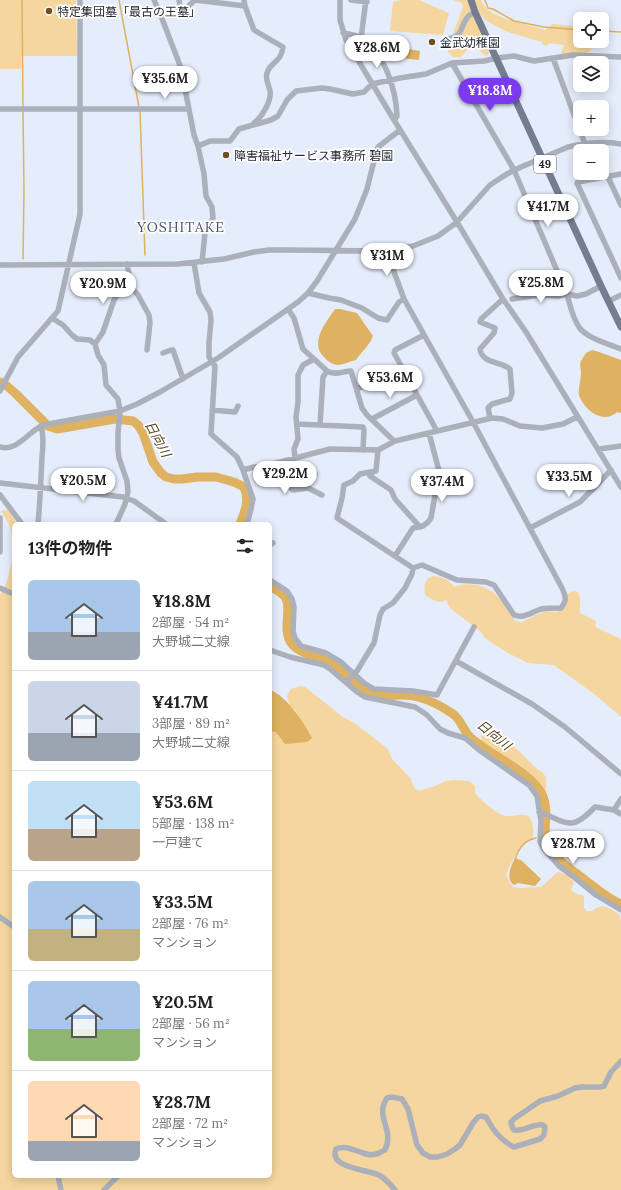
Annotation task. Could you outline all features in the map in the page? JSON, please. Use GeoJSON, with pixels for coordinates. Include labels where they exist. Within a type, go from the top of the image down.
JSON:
{"type":"FeatureCollection","features":[{"type":"Feature","properties":{"kind":"main road","name":"49"},"geometry":{"type":"LineString","coordinates":[[471,0],[475,12],[621,327]]}},
{"type":"Feature","properties":{"kind":"street"},"geometry":{"type":"LineString","coordinates":[[1,389],[18,357],[58,310],[80,214],[80,0]]}},
{"type":"Feature","properties":{"kind":"street"},"geometry":{"type":"LineString","coordinates":[[154,0],[181,68],[194,136],[198,146],[204,174],[206,196],[212,206],[213,218],[205,233],[202,262]]}},
{"type":"Feature","properties":{"kind":"street"},"geometry":{"type":"LineString","coordinates":[[161,16],[180,6],[179,0]]}},
{"type":"Feature","properties":{"kind":"street"},"geometry":{"type":"LineString","coordinates":[[176,9],[184,10],[195,0],[244,3],[254,30],[283,47],[282,55],[267,71],[266,79],[270,93],[269,102],[258,120],[252,125]]}},
{"type":"Feature","properties":{"kind":"street"},"geometry":{"type":"LineString","coordinates":[[340,0],[340,20],[346,40],[502,299],[526,332],[621,487]]}},
{"type":"Feature","properties":{"kind":"street"},"geometry":{"type":"LineString","coordinates":[[351,0],[366,1],[361,38]]}},
{"type":"Feature","properties":{"kind":"street"},"geometry":{"type":"LineString","coordinates":[[448,39],[455,37],[461,32],[468,17],[475,12]]}},
{"type":"Feature","properties":{"kind":"street"},"geometry":{"type":"LineString","coordinates":[[343,33],[361,38],[374,50],[385,66],[390,80],[396,107],[397,116],[394,120]]}},
{"type":"Feature","properties":{"kind":"street"},"geometry":{"type":"LineString","coordinates":[[198,146],[210,141],[230,141],[239,129],[271,120],[278,116],[287,100],[296,91],[330,88],[353,94],[364,92],[372,84],[426,74],[452,63],[484,61],[514,56],[534,61],[573,56],[621,57]]}},
{"type":"Feature","properties":{"kind":"street"},"geometry":{"type":"LineString","coordinates":[[553,58],[585,144],[606,142],[621,144]]}},
{"type":"Feature","properties":{"kind":"street"},"geometry":{"type":"LineString","coordinates":[[452,63],[514,170],[567,294],[579,328],[590,336],[621,349]]}},
{"type":"Feature","properties":{"kind":"street"},"geometry":{"type":"LineString","coordinates":[[0,109],[189,109]]}},
{"type":"Feature","properties":{"kind":"street"},"geometry":{"type":"LineString","coordinates":[[0,447],[8,448],[16,445],[42,425],[120,413],[183,379],[288,310],[308,293],[355,219],[367,189],[378,147],[400,130]]}},
{"type":"Feature","properties":{"kind":"street"},"geometry":{"type":"LineString","coordinates":[[0,265],[194,263],[269,250],[388,250],[413,246],[438,236],[457,222],[490,185],[502,176],[573,146]]}},
{"type":"Feature","properties":{"kind":"street"},"geometry":{"type":"LineString","coordinates":[[609,177],[621,174]]}},
{"type":"Feature","properties":{"kind":"street"},"geometry":{"type":"LineString","coordinates":[[609,179],[621,205]]}},
{"type":"Feature","properties":{"kind":"street"},"geometry":{"type":"LineString","coordinates":[[590,180],[577,183],[621,278]]}},
{"type":"Feature","properties":{"kind":"street"},"geometry":{"type":"LineString","coordinates":[[388,250],[389,258],[404,299],[473,422],[562,588],[566,600],[561,608],[542,609],[525,616],[518,616],[514,615],[494,585],[486,582],[457,580],[422,565],[413,568]]}},
{"type":"Feature","properties":{"kind":"street"},"geometry":{"type":"LineString","coordinates":[[194,263],[199,292],[210,312],[209,357],[216,366],[211,434],[237,457],[243,470],[253,499],[248,522]]}},
{"type":"Feature","properties":{"kind":"street"},"geometry":{"type":"LineString","coordinates":[[127,264],[132,288],[138,294],[149,315],[150,323],[147,350]]}},
{"type":"Feature","properties":{"kind":"street"},"geometry":{"type":"LineString","coordinates":[[512,299],[538,295],[558,296],[567,294],[577,296],[586,294],[601,286]]}},
{"type":"Feature","properties":{"kind":"street"},"geometry":{"type":"LineString","coordinates":[[95,344],[103,332],[114,300],[120,294],[132,288]]}},
{"type":"Feature","properties":{"kind":"street"},"geometry":{"type":"LineString","coordinates":[[308,293],[341,300],[362,308],[378,318],[387,320],[399,302],[404,299]]}},
{"type":"Feature","properties":{"kind":"street"},"geometry":{"type":"LineString","coordinates":[[609,301],[621,295]]}},
{"type":"Feature","properties":{"kind":"street"},"geometry":{"type":"LineString","coordinates":[[490,418],[488,408],[492,404],[510,399],[512,393],[510,369],[505,365],[492,362],[481,352],[480,348],[494,332],[495,328],[480,322],[481,318],[502,299]]}},
{"type":"Feature","properties":{"kind":"street"},"geometry":{"type":"LineString","coordinates":[[288,310],[294,318],[303,349],[331,374],[351,371],[362,408],[394,441]]}},
{"type":"Feature","properties":{"kind":"street"},"geometry":{"type":"LineString","coordinates":[[52,318],[64,325],[77,339],[90,340],[95,344],[98,355],[104,365],[106,385],[118,399],[120,413],[118,449],[119,458],[127,481],[128,492],[125,504],[117,522]]}},
{"type":"Feature","properties":{"kind":"street"},"geometry":{"type":"LineString","coordinates":[[424,335],[395,350],[394,353],[437,431]]}},
{"type":"Feature","properties":{"kind":"street"},"geometry":{"type":"LineString","coordinates":[[163,353],[173,350],[183,379]]}},
{"type":"Feature","properties":{"kind":"street"},"geometry":{"type":"LineString","coordinates":[[314,359],[303,365],[298,375],[298,402],[296,417],[298,439],[292,459],[291,488],[293,490],[308,488],[322,495]]}},
{"type":"Feature","properties":{"kind":"street"},"geometry":{"type":"LineString","coordinates":[[357,389],[401,366]]}},
{"type":"Feature","properties":{"kind":"street"},"geometry":{"type":"LineString","coordinates":[[320,425],[323,377],[327,371]]}},
{"type":"Feature","properties":{"kind":"street"},"geometry":{"type":"LineString","coordinates":[[0,378],[6,380]]}},
{"type":"Feature","properties":{"kind":"street"},"geometry":{"type":"LineString","coordinates":[[372,420],[417,395]]}},
{"type":"Feature","properties":{"kind":"street"},"geometry":{"type":"LineString","coordinates":[[212,410],[235,412],[238,406]]}},
{"type":"Feature","properties":{"kind":"street"},"geometry":{"type":"LineString","coordinates":[[243,470],[269,465],[330,449],[378,450],[394,441],[490,418],[503,419],[520,426],[542,428],[563,424],[578,417]]}},
{"type":"Feature","properties":{"kind":"street"},"geometry":{"type":"LineString","coordinates":[[297,424],[363,427],[363,450]]}},
{"type":"Feature","properties":{"kind":"street"},"geometry":{"type":"LineString","coordinates":[[38,522],[41,488],[42,425]]}},
{"type":"Feature","properties":{"kind":"street"},"geometry":{"type":"LineString","coordinates":[[395,556],[413,528],[423,526],[430,518],[435,494],[434,484],[439,471],[429,433]]}},
{"type":"Feature","properties":{"kind":"street"},"geometry":{"type":"LineString","coordinates":[[599,449],[621,446]]}},
{"type":"Feature","properties":{"kind":"street"},"geometry":{"type":"LineString","coordinates":[[378,450],[376,471],[370,476],[391,490],[395,499],[420,527]]}},
{"type":"Feature","properties":{"kind":"street"},"geometry":{"type":"LineString","coordinates":[[530,528],[580,502],[611,470]]}},
{"type":"Feature","properties":{"kind":"street"},"geometry":{"type":"LineString","coordinates":[[373,472],[360,474],[354,481],[344,485],[337,518],[413,568]]}},
{"type":"Feature","properties":{"kind":"street"},"geometry":{"type":"LineString","coordinates":[[291,477],[315,474]]}},
{"type":"Feature","properties":{"kind":"street"},"geometry":{"type":"LineString","coordinates":[[0,483],[123,497],[134,501],[163,522]]}},
{"type":"Feature","properties":{"kind":"street"},"geometry":{"type":"LineString","coordinates":[[0,495],[20,522]]}},
{"type":"Feature","properties":{"kind":"street"},"geometry":{"type":"LineString","coordinates":[[0,518],[0,552]]}},
{"type":"Feature","properties":{"kind":"street"},"geometry":{"type":"LineString","coordinates":[[346,682],[355,674],[374,643],[380,615],[384,609],[393,603],[405,588],[412,574],[413,568]]}},
{"type":"Feature","properties":{"kind":"street"},"geometry":{"type":"LineString","coordinates":[[272,581],[287,591],[292,599],[294,607],[293,631],[295,638],[301,646],[326,653],[342,662],[364,683],[374,689],[413,691],[437,695],[474,627]]}},
{"type":"Feature","properties":{"kind":"street"},"geometry":{"type":"LineString","coordinates":[[0,588],[12,593]]}},
{"type":"Feature","properties":{"kind":"street"},"geometry":{"type":"LineString","coordinates":[[272,651],[290,657],[324,665],[365,697],[415,707],[427,715],[440,728],[448,733],[465,738],[479,750],[530,785],[537,796],[541,821],[540,842],[547,854],[559,866],[596,895],[621,910]]}},
{"type":"Feature","properties":{"kind":"street"},"geometry":{"type":"LineString","coordinates":[[456,661],[532,704],[565,727],[621,774]]}},
{"type":"Feature","properties":{"kind":"street"},"geometry":{"type":"LineString","coordinates":[[614,810],[621,799]]}},
{"type":"Feature","properties":{"kind":"street"},"geometry":{"type":"LineString","coordinates":[[539,812],[564,823],[570,824],[580,820],[596,807],[614,810],[621,814]]}},
{"type":"Feature","properties":{"kind":"street"},"geometry":{"type":"LineString","coordinates":[[0,917],[12,926]]}},
{"type":"Feature","properties":{"kind":"street"},"geometry":{"type":"LineString","coordinates":[[395,1190],[380,1176],[343,1164],[334,1157],[336,1149],[340,1147],[348,1147],[369,1154],[376,1154],[385,1150],[389,1139],[382,1114],[382,1104],[387,1098],[392,1097],[402,1099],[408,1108],[417,1145],[423,1153],[430,1157],[438,1157],[455,1150],[460,1145],[473,1123],[478,1117],[481,1116],[486,1117],[498,1136],[506,1143],[514,1147],[540,1139],[545,1132],[545,1127],[539,1124],[520,1131],[514,1130],[511,1122],[515,1118],[540,1101],[558,1096],[575,1088],[600,1088],[604,1086],[612,1072],[621,1062]]}},
{"type":"Feature","properties":{"kind":"street"},"geometry":{"type":"LineString","coordinates":[[58,1178],[61,1190]]}},
{"type":"Feature","properties":{"kind":"street"},"geometry":{"type":"LineString","coordinates":[[104,1190],[116,1178]]}},
{"type":"Feature","properties":{"kind":"shaded area"},"geometry":{"type":"Polygon","coordinates":[[[0,0],[76,0],[77,56],[21,56],[21,69],[0,69],[0,0]]]}},
{"type":"Feature","properties":{"kind":"shaded area"},"geometry":{"type":"Polygon","coordinates":[[[401,0],[419,0],[449,13],[443,35],[390,31],[393,2],[401,0]]]}},
{"type":"Feature","properties":{"kind":"shaded area"},"geometry":{"type":"Polygon","coordinates":[[[453,0],[469,0],[489,52],[487,56],[473,47],[468,49],[461,57],[453,57],[448,52],[448,47],[463,7],[462,3],[453,0]]]}},
{"type":"Feature","properties":{"kind":"shaded area"},"geometry":{"type":"Polygon","coordinates":[[[474,0],[481,0],[491,12],[499,16],[545,30],[553,24],[571,26],[573,27],[573,48],[593,48],[587,53],[563,55],[561,53],[564,45],[550,43],[546,46],[542,44],[542,42],[505,31],[485,20],[479,12],[474,0]]]}},
{"type":"Feature","properties":{"kind":"shaded area"},"geometry":{"type":"Polygon","coordinates":[[[403,48],[420,51],[419,60],[401,58],[403,48]]]}},
{"type":"Feature","properties":{"kind":"shaded area"},"geometry":{"type":"Polygon","coordinates":[[[335,309],[357,313],[373,336],[356,360],[337,365],[325,358],[318,345],[320,333],[335,309]]]}},
{"type":"Feature","properties":{"kind":"shaded area"},"geometry":{"type":"Polygon","coordinates":[[[592,350],[621,360],[621,413],[617,412],[612,416],[606,417],[600,416],[595,414],[581,401],[579,395],[581,373],[580,364],[586,353],[592,350]]]}},
{"type":"Feature","properties":{"kind":"shaded area"},"geometry":{"type":"Polygon","coordinates":[[[8,509],[16,522],[12,522],[12,544],[10,527],[1,511],[8,509]]]}},
{"type":"Feature","properties":{"kind":"shaded area"},"geometry":{"type":"Polygon","coordinates":[[[12,553],[12,1178],[272,1178],[272,730],[300,722],[296,711],[290,706],[287,696],[291,689],[300,686],[305,687],[343,717],[356,724],[388,749],[392,759],[411,779],[414,788],[419,791],[446,781],[469,781],[475,786],[475,793],[499,813],[507,816],[529,816],[533,827],[533,838],[520,849],[506,874],[513,887],[541,887],[558,872],[568,875],[574,882],[571,890],[584,896],[584,908],[587,911],[592,911],[602,906],[619,914],[621,921],[621,1190],[0,1190],[0,595],[10,571],[12,553]]]}},
{"type":"Feature","properties":{"kind":"shaded area"},"geometry":{"type":"Polygon","coordinates":[[[433,576],[445,579],[454,587],[469,584],[489,590],[500,598],[515,621],[522,622],[544,611],[557,612],[563,600],[570,592],[578,592],[580,600],[580,613],[596,621],[595,627],[621,639],[621,717],[597,696],[554,665],[528,663],[508,653],[485,638],[481,632],[450,608],[446,600],[438,602],[425,595],[425,583],[430,577],[433,576]]]}},
{"type":"Feature","properties":{"kind":"shaded area"},"geometry":{"type":"Polygon","coordinates":[[[272,691],[289,704],[300,718],[312,738],[307,742],[285,744],[276,732],[272,731],[272,691]]]}},
{"type":"Feature","properties":{"kind":"shaded area"},"geometry":{"type":"Polygon","coordinates":[[[485,731],[491,731],[497,734],[542,772],[546,777],[546,795],[534,781],[498,757],[486,746],[481,740],[482,734],[485,731]]]}},
{"type":"Feature","properties":{"kind":"shaded area"},"geometry":{"type":"Polygon","coordinates":[[[515,858],[521,860],[541,879],[535,886],[518,883],[514,885],[511,882],[509,876],[515,858]]]}},
{"type":"Feature","properties":{"kind":"waterway"},"geometry":{"type":"LineString","coordinates":[[22,0],[23,107]]}},
{"type":"Feature","properties":{"kind":"waterway"},"geometry":{"type":"LineString","coordinates":[[119,0],[139,107]]}},
{"type":"Feature","properties":{"kind":"waterway"},"geometry":{"type":"LineString","coordinates":[[485,0],[488,8],[493,9],[514,21],[544,27],[573,29]]}},
{"type":"Feature","properties":{"kind":"waterway"},"geometry":{"type":"LineString","coordinates":[[609,31],[621,32]]}},
{"type":"Feature","properties":{"kind":"waterway"},"geometry":{"type":"LineString","coordinates":[[23,111],[23,259]]}},
{"type":"Feature","properties":{"kind":"waterway"},"geometry":{"type":"LineString","coordinates":[[140,111],[145,255]]}},
{"type":"Feature","properties":{"kind":"waterway","name":"日向川"},"geometry":{"type":"LineString","coordinates":[[0,382],[16,394],[48,426],[57,429],[115,419],[133,421],[138,425],[143,433],[153,462],[166,477],[174,479],[216,477],[234,482],[244,487],[247,501],[241,522]]}},
{"type":"Feature","properties":{"kind":"waterway","name":"日向川"},"geometry":{"type":"LineString","coordinates":[[272,587],[285,597],[288,608],[288,636],[291,642],[300,651],[331,663],[367,692],[378,695],[413,696],[441,706],[456,716],[469,736],[477,743],[528,778],[536,786],[544,799],[546,811],[545,842],[553,854],[607,897],[621,904]]}},
{"type":"Feature","properties":{"kind":"waterway"},"geometry":{"type":"LineString","coordinates":[[515,860],[522,846],[528,841],[536,838]]}},
{"type":"Feature","properties":{"kind":"place","name":"特定集団墓「最古の王墓」"},"geometry":{"type":"Point","coordinates":[49,11]}},
{"type":"Feature","properties":{"kind":"place","name":"金武幼稚園"},"geometry":{"type":"Point","coordinates":[432,42]}},
{"type":"Feature","properties":{"kind":"place","name":"障害福祉サービス事務所 碧園"},"geometry":{"type":"Point","coordinates":[226,155]}},
{"type":"Feature","properties":{"kind":"district","name":"YOSHITAKE"},"geometry":{"type":"Point","coordinates":[181,227]}}]}
